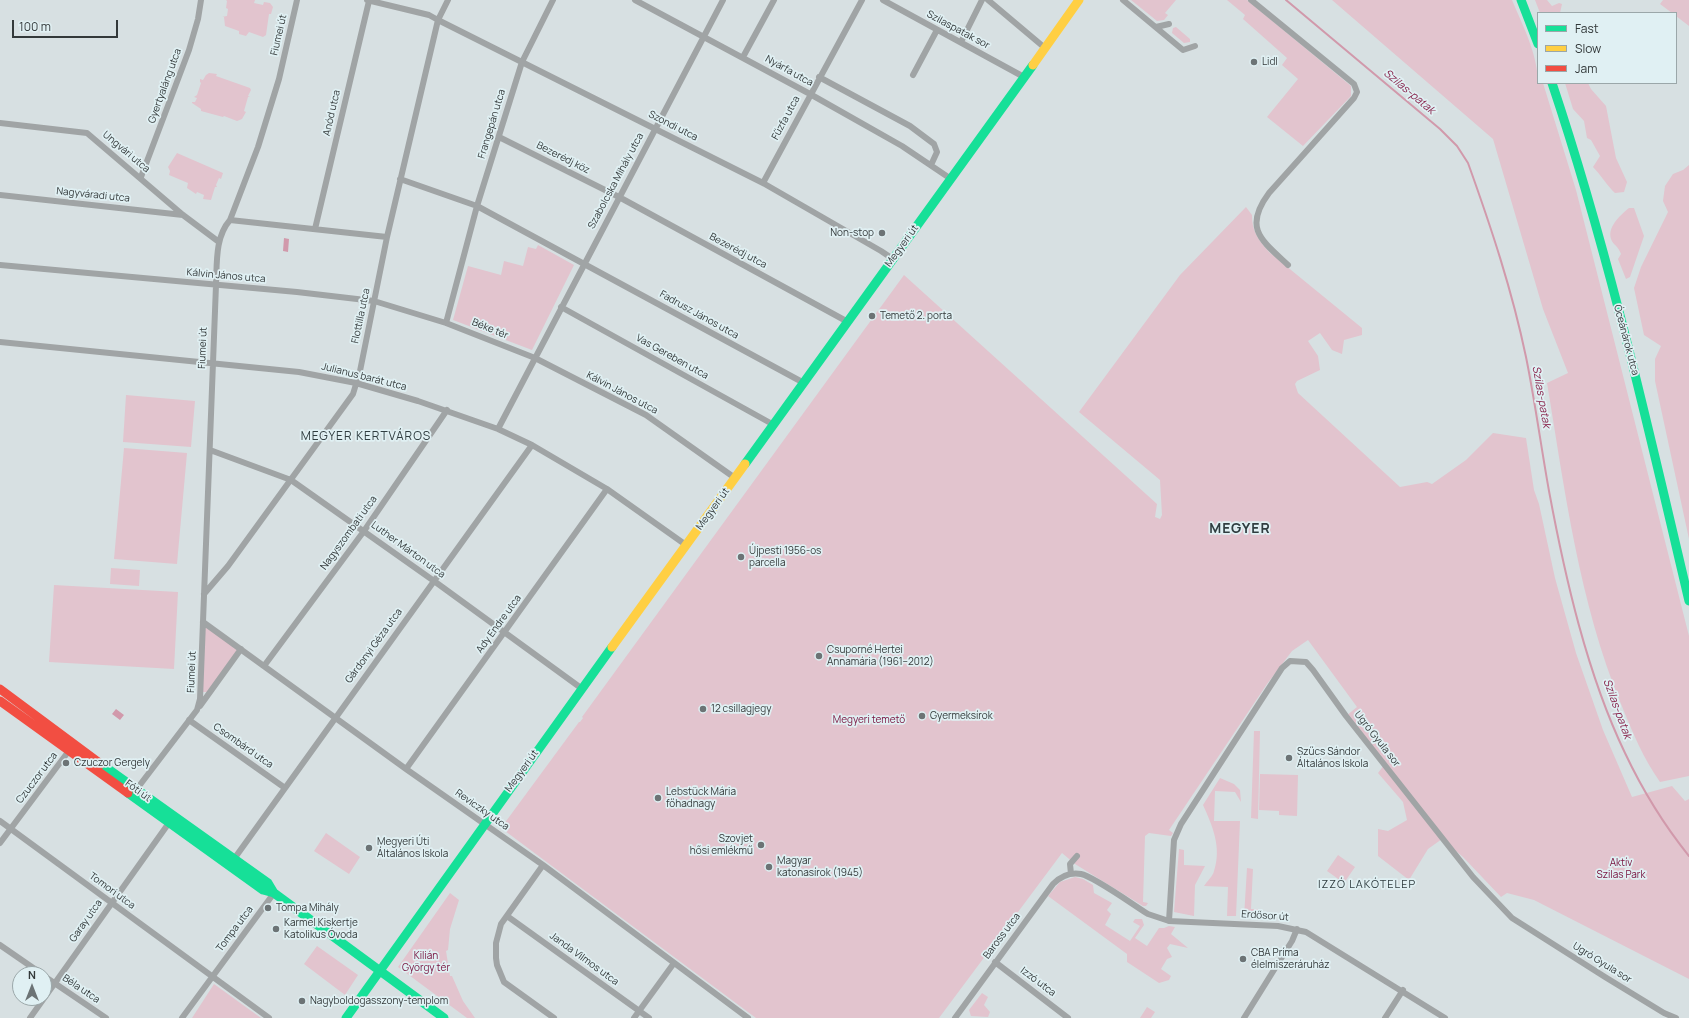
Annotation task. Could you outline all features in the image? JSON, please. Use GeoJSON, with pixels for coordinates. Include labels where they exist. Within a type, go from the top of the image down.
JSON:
{"type":"FeatureCollection","features":[{"type":"Feature","properties":{"kind":"street","name":"Gyertyaláng utca"},"geometry":{"type":"LineString","coordinates":[[141,177],[191,44],[198,19],[201,0]]}},
{"type":"Feature","properties":{"kind":"street","name":"Fiumei út"},"geometry":{"type":"LineString","coordinates":[[197,710],[201,692],[212,365],[219,242],[222,229],[230,220],[258,147],[279,79],[297,0]]}},
{"type":"Feature","properties":{"kind":"street","name":"Szondi utca"},"geometry":{"type":"LineString","coordinates":[[368,0],[428,15],[763,183],[881,250],[893,259]]}},
{"type":"Feature","properties":{"kind":"street","name":"Anód utca"},"geometry":{"type":"LineString","coordinates":[[315,229],[368,0]]}},
{"type":"Feature","properties":{"kind":"street","name":"Flottilla utca"},"geometry":{"type":"LineString","coordinates":[[204,594],[221,574],[291,480],[351,396],[356,383],[400,179],[438,20],[448,0]]}},
{"type":"Feature","properties":{"kind":"street","name":"Frangepán utca"},"geometry":{"type":"LineString","coordinates":[[446,322],[498,137],[522,62],[553,0]]}},
{"type":"Feature","properties":{"kind":"street","name":"Nyárfa utca"},"geometry":{"type":"LineString","coordinates":[[636,0],[810,94],[931,165],[951,179]]}},
{"type":"Feature","properties":{"kind":"street","name":"Szabolcska Mihály utca"},"geometry":{"type":"LineString","coordinates":[[561,307],[723,0]]}},
{"type":"Feature","properties":{"kind":"street"},"geometry":{"type":"LineString","coordinates":[[743,57],[774,0]]}},
{"type":"Feature","properties":{"kind":"street","name":"Fűzfa utca"},"geometry":{"type":"LineString","coordinates":[[763,183],[862,0]]}},
{"type":"Feature","properties":{"kind":"street","name":"Szilaspatak sor"},"geometry":{"type":"LineString","coordinates":[[883,0],[1024,77]]}},
{"type":"Feature","properties":{"kind":"street"},"geometry":{"type":"LineString","coordinates":[[961,42],[982,0]]}},
{"type":"Feature","properties":{"kind":"street"},"geometry":{"type":"LineString","coordinates":[[988,0],[1046,48]]}},
{"type":"Feature","properties":{"kind":"street","name":"Megyeri út"},"geometry":{"type":"LineString","coordinates":[[346,1018],[581,688],[774,426],[1079,0]]}},
{"type":"Feature","properties":{"kind":"street"},"geometry":{"type":"LineString","coordinates":[[1123,0],[1183,50],[1195,46]]}},
{"type":"Feature","properties":{"kind":"street"},"geometry":{"type":"LineString","coordinates":[[1251,0],[1354,84],[1356,88],[1354,98],[1269,193],[1257,214],[1256,224],[1260,235],[1288,265]]}},
{"type":"Feature","properties":{"kind":"street"},"geometry":{"type":"LineString","coordinates":[[1521,0],[1537,41]]}},
{"type":"Feature","properties":{"kind":"street"},"geometry":{"type":"LineString","coordinates":[[1156,27],[1169,24]]}},
{"type":"Feature","properties":{"kind":"street"},"geometry":{"type":"LineString","coordinates":[[913,75],[937,30]]}},
{"type":"Feature","properties":{"kind":"street","name":"Nyárfa utca"},"geometry":{"type":"LineString","coordinates":[[819,77],[910,126],[934,144],[937,152],[931,165]]}},
{"type":"Feature","properties":{"kind":"street","name":"Óceánárok utca"},"geometry":{"type":"LineString","coordinates":[[1552,84],[1566,124],[1632,357],[1679,566],[1689,601]]}},
{"type":"Feature","properties":{"kind":"street","name":"Ungvári utca"},"geometry":{"type":"LineString","coordinates":[[0,123],[87,133],[141,177],[183,215],[219,242]]}},
{"type":"Feature","properties":{"kind":"street","name":"Bezerédj köz"},"geometry":{"type":"LineString","coordinates":[[498,137],[619,197]]}},
{"type":"Feature","properties":{"kind":"street"},"geometry":{"type":"LineString","coordinates":[[400,179],[478,206],[584,263]]}},
{"type":"Feature","properties":{"kind":"street","name":"Nagyváradi utca"},"geometry":{"type":"LineString","coordinates":[[0,195],[183,215]]}},
{"type":"Feature","properties":{"kind":"street","name":"Bezerédj utca"},"geometry":{"type":"LineString","coordinates":[[619,197],[848,322]]}},
{"type":"Feature","properties":{"kind":"street"},"geometry":{"type":"LineString","coordinates":[[230,220],[387,237]]}},
{"type":"Feature","properties":{"kind":"street","name":"Fadrusz János utca"},"geometry":{"type":"LineString","coordinates":[[584,263],[804,383]]}},
{"type":"Feature","properties":{"kind":"street","name":"Kálvin János utca"},"geometry":{"type":"LineString","coordinates":[[0,265],[374,301],[446,322]]}},
{"type":"Feature","properties":{"kind":"street"},"geometry":{"type":"LineString","coordinates":[[498,429],[561,307]]}},
{"type":"Feature","properties":{"kind":"street","name":"Vas Gereben utca"},"geometry":{"type":"LineString","coordinates":[[561,307],[774,426]]}},
{"type":"Feature","properties":{"kind":"street","name":"Béke tér"},"geometry":{"type":"LineString","coordinates":[[446,322],[534,358]]}},
{"type":"Feature","properties":{"kind":"street","name":"Julianus barát utca"},"geometry":{"type":"LineString","coordinates":[[0,342],[212,365],[299,372],[356,383],[447,410],[498,429],[532,446],[607,489],[686,545]]}},
{"type":"Feature","properties":{"kind":"street","name":"Kálvin János utca"},"geometry":{"type":"LineString","coordinates":[[534,358],[646,415],[735,478]]}},
{"type":"Feature","properties":{"kind":"street","name":"Nagyszombati utca"},"geometry":{"type":"LineString","coordinates":[[264,666],[364,531],[447,410]]}},
{"type":"Feature","properties":{"kind":"street","name":"Gárdonyi Géza utca"},"geometry":{"type":"LineString","coordinates":[[234,859],[334,718],[532,446]]}},
{"type":"Feature","properties":{"kind":"street","name":"Luther Márton utca"},"geometry":{"type":"LineString","coordinates":[[210,450],[291,480],[434,581],[581,688]]}},
{"type":"Feature","properties":{"kind":"street","name":"Ady Endre utca"},"geometry":{"type":"LineString","coordinates":[[406,769],[607,489]]}},
{"type":"Feature","properties":{"kind":"street","name":"Reviczky utca"},"geometry":{"type":"LineString","coordinates":[[203,622],[334,718],[543,865],[748,1018]]}},
{"type":"Feature","properties":{"kind":"street","name":"Fiumei út"},"geometry":{"type":"LineString","coordinates":[[136,790],[241,649]]}},
{"type":"Feature","properties":{"kind":"street","name":"Ugró Gyula sor"},"geometry":{"type":"LineString","coordinates":[[1169,921],[1174,840],[1181,824],[1282,668],[1290,661],[1299,660],[1306,662],[1313,670],[1346,716],[1473,878],[1512,918],[1605,977],[1676,1018]]}},
{"type":"Feature","properties":{"kind":"street","name":"Fóti út"},"geometry":{"type":"LineString","coordinates":[[0,689],[72,747],[263,890],[274,893],[445,1017]]}},
{"type":"Feature","properties":{"kind":"street","name":"Fóti út"},"geometry":{"type":"LineString","coordinates":[[0,701],[136,790],[171,820],[234,859],[268,883],[274,893]]}},
{"type":"Feature","properties":{"kind":"street","name":"Csombárd utca"},"geometry":{"type":"LineString","coordinates":[[189,720],[285,788]]}},
{"type":"Feature","properties":{"kind":"street","name":"Czuczor utca"},"geometry":{"type":"LineString","coordinates":[[0,843],[72,747]]}},
{"type":"Feature","properties":{"kind":"street","name":"Garay utca"},"geometry":{"type":"LineString","coordinates":[[30,1018],[171,820]]}},
{"type":"Feature","properties":{"kind":"street","name":"Tomori utca"},"geometry":{"type":"LineString","coordinates":[[0,821],[269,1018]]}},
{"type":"Feature","properties":{"kind":"street"},"geometry":{"type":"LineString","coordinates":[[1071,874],[1070,864],[1076,856]]}},
{"type":"Feature","properties":{"kind":"street"},"geometry":{"type":"LineString","coordinates":[[543,865],[507,916],[498,932],[496,950],[497,965],[504,982],[554,1018]]}},
{"type":"Feature","properties":{"kind":"street","name":"Erdősor út"},"geometry":{"type":"LineString","coordinates":[[1071,874],[1084,874],[1148,914],[1169,921],[1278,926],[1297,929],[1316,937],[1403,990],[1445,1018]]}},
{"type":"Feature","properties":{"kind":"street","name":"Baross utca"},"geometry":{"type":"LineString","coordinates":[[955,1018],[1053,884],[1060,877],[1071,874]]}},
{"type":"Feature","properties":{"kind":"street","name":"Tompa utca"},"geometry":{"type":"LineString","coordinates":[[182,1018],[274,893]]}},
{"type":"Feature","properties":{"kind":"street","name":"Janda Vilmos utca"},"geometry":{"type":"LineString","coordinates":[[507,916],[649,1018]]}},
{"type":"Feature","properties":{"kind":"street"},"geometry":{"type":"LineString","coordinates":[[1244,1018],[1292,941],[1297,929]]}},
{"type":"Feature","properties":{"kind":"street","name":"Béla utca"},"geometry":{"type":"LineString","coordinates":[[0,945],[30,966]]}},
{"type":"Feature","properties":{"kind":"street","name":"Izzó utca"},"geometry":{"type":"LineString","coordinates":[[995,962],[1068,1018]]}},
{"type":"Feature","properties":{"kind":"street"},"geometry":{"type":"LineString","coordinates":[[634,1018],[674,963]]}},
{"type":"Feature","properties":{"kind":"street","name":"Béla utca"},"geometry":{"type":"LineString","coordinates":[[54,983],[106,1018]]}},
{"type":"Feature","properties":{"kind":"street"},"geometry":{"type":"LineString","coordinates":[[1385,1018],[1403,990]]}},
{"type":"Feature","properties":{"kind":"green space"},"geometry":{"type":"Polygon","coordinates":[[[226,0],[255,0],[254,3],[263,5],[264,2],[270,3],[273,7],[271,14],[269,14],[266,35],[263,37],[249,32],[246,36],[239,34],[239,31],[225,26],[224,17],[222,17],[227,16],[228,9],[226,8],[226,0]]]}},
{"type":"Feature","properties":{"kind":"green space"},"geometry":{"type":"Polygon","coordinates":[[[1131,0],[1176,0],[1165,13],[1168,15],[1164,20],[1157,21],[1131,0]]]}},
{"type":"Feature","properties":{"kind":"green space"},"geometry":{"type":"Polygon","coordinates":[[[1227,0],[1247,0],[1351,86],[1351,96],[1303,146],[1267,117],[1298,79],[1282,65],[1287,58],[1243,19],[1245,15],[1227,0]]]}},
{"type":"Feature","properties":{"kind":"green space"},"geometry":{"type":"Polygon","coordinates":[[[1332,0],[1512,0],[1533,51],[1537,72],[1537,84],[1543,84],[1576,190],[1689,636],[1689,776],[1660,782],[1654,773],[1629,724],[1606,665],[1594,626],[1567,505],[1547,383],[1568,373],[1543,309],[1493,139],[1332,0]]]}},
{"type":"Feature","properties":{"kind":"green space"},"geometry":{"type":"Polygon","coordinates":[[[1535,0],[1547,0],[1552,6],[1559,3],[1562,4],[1560,12],[1540,12],[1535,0]]]}},
{"type":"Feature","properties":{"kind":"green space"},"geometry":{"type":"Polygon","coordinates":[[[1663,0],[1689,0],[1689,26],[1677,17],[1677,12],[1671,12],[1660,4],[1663,0]]]}},
{"type":"Feature","properties":{"kind":"green space"},"geometry":{"type":"Polygon","coordinates":[[[1176,27],[1190,39],[1190,42],[1184,43],[1172,33],[1173,28],[1176,27]]]}},
{"type":"Feature","properties":{"kind":"green space"},"geometry":{"type":"Polygon","coordinates":[[[209,73],[217,74],[216,76],[250,88],[251,90],[248,96],[250,97],[248,97],[244,111],[246,112],[242,119],[237,121],[224,116],[201,111],[201,109],[192,103],[195,102],[197,98],[194,97],[197,95],[201,83],[200,79],[203,80],[209,73]]]}},
{"type":"Feature","properties":{"kind":"green space"},"geometry":{"type":"Polygon","coordinates":[[[1565,84],[1588,84],[1606,106],[1616,158],[1627,182],[1624,192],[1615,193],[1593,167],[1600,156],[1591,140],[1587,138],[1584,121],[1573,109],[1565,84]]]}},
{"type":"Feature","properties":{"kind":"green space"},"geometry":{"type":"Polygon","coordinates":[[[177,153],[223,173],[221,179],[219,178],[216,185],[217,187],[215,187],[211,200],[203,199],[204,195],[197,192],[196,194],[187,188],[188,183],[169,175],[170,171],[168,167],[177,153]]]}},
{"type":"Feature","properties":{"kind":"green space"},"geometry":{"type":"Polygon","coordinates":[[[1689,165],[1689,539],[1655,381],[1655,359],[1661,346],[1644,335],[1634,288],[1641,267],[1668,212],[1663,201],[1665,186],[1673,174],[1683,170],[1689,165]]]}},
{"type":"Feature","properties":{"kind":"green space"},"geometry":{"type":"Polygon","coordinates":[[[1246,207],[1252,215],[1256,235],[1269,252],[1362,328],[1362,335],[1344,340],[1342,354],[1332,350],[1320,333],[1308,341],[1318,356],[1320,370],[1297,381],[1295,384],[1298,393],[1400,487],[1427,482],[1432,484],[1466,460],[1493,433],[1526,438],[1534,490],[1539,504],[1555,578],[1576,653],[1603,730],[1632,797],[1672,786],[1685,801],[1689,799],[1689,979],[1534,900],[1507,893],[1501,897],[1463,857],[1442,839],[1428,849],[1409,880],[1378,856],[1378,829],[1388,831],[1407,820],[1403,802],[1378,773],[1384,765],[1346,716],[1357,707],[1308,640],[1292,651],[1267,684],[1169,830],[1173,833],[1171,836],[1149,833],[1145,836],[1143,902],[1148,903],[1146,906],[1143,906],[1075,864],[1062,853],[939,1018],[756,1018],[501,828],[583,718],[582,717],[904,275],[1157,504],[1155,517],[1160,519],[1162,515],[1160,480],[1079,412],[1180,275],[1246,207]]]}},
{"type":"Feature","properties":{"kind":"green space"},"geometry":{"type":"Polygon","coordinates":[[[1629,208],[1634,208],[1644,236],[1630,277],[1626,279],[1618,259],[1621,254],[1611,239],[1610,234],[1611,229],[1617,219],[1629,208]]]}},
{"type":"Feature","properties":{"kind":"green space"},"geometry":{"type":"Polygon","coordinates":[[[538,245],[574,265],[532,350],[453,320],[468,266],[501,275],[504,261],[523,266],[528,247],[536,249],[538,245]]]}},
{"type":"Feature","properties":{"kind":"green space"},"geometry":{"type":"Polygon","coordinates":[[[126,395],[195,401],[191,447],[123,442],[126,395]]]}},
{"type":"Feature","properties":{"kind":"green space"},"geometry":{"type":"Polygon","coordinates":[[[124,448],[187,453],[177,564],[114,559],[124,448]]]}},
{"type":"Feature","properties":{"kind":"green space"},"geometry":{"type":"Polygon","coordinates":[[[111,568],[140,570],[139,586],[110,584],[111,568]]]}},
{"type":"Feature","properties":{"kind":"green space"},"geometry":{"type":"Polygon","coordinates":[[[54,585],[178,592],[174,669],[49,662],[54,585]]]}},
{"type":"Feature","properties":{"kind":"green space"},"geometry":{"type":"Polygon","coordinates":[[[203,622],[241,649],[210,692],[201,692],[203,622]]]}},
{"type":"Feature","properties":{"kind":"green space"},"geometry":{"type":"Polygon","coordinates":[[[1254,731],[1260,731],[1258,819],[1251,818],[1254,731]]]}},
{"type":"Feature","properties":{"kind":"green space"},"geometry":{"type":"Polygon","coordinates":[[[1260,774],[1298,775],[1297,816],[1279,815],[1279,811],[1259,810],[1260,774]]]}},
{"type":"Feature","properties":{"kind":"green space"},"geometry":{"type":"Polygon","coordinates":[[[1220,778],[1234,784],[1240,790],[1241,802],[1235,792],[1215,791],[1214,821],[1240,821],[1236,916],[1227,916],[1228,887],[1204,886],[1213,873],[1217,853],[1213,828],[1203,805],[1220,778]]]}},
{"type":"Feature","properties":{"kind":"green space"},"geometry":{"type":"Polygon","coordinates":[[[326,833],[360,857],[349,874],[314,851],[326,833]]]}},
{"type":"Feature","properties":{"kind":"green space"},"geometry":{"type":"Polygon","coordinates":[[[1179,849],[1184,850],[1184,865],[1205,866],[1195,885],[1194,916],[1174,912],[1179,849]]]}},
{"type":"Feature","properties":{"kind":"green space"},"geometry":{"type":"Polygon","coordinates":[[[1338,855],[1355,867],[1344,883],[1327,871],[1338,855]]]}},
{"type":"Feature","properties":{"kind":"green space"},"geometry":{"type":"Polygon","coordinates":[[[1247,868],[1253,869],[1251,909],[1261,909],[1261,917],[1244,917],[1247,868]]]}},
{"type":"Feature","properties":{"kind":"green space"},"geometry":{"type":"Polygon","coordinates":[[[1075,877],[1083,879],[1093,885],[1094,893],[1112,903],[1107,910],[1111,914],[1105,925],[1130,941],[1140,926],[1133,922],[1135,919],[1142,919],[1144,925],[1135,938],[1147,946],[1159,928],[1169,926],[1175,927],[1171,934],[1188,948],[1170,944],[1167,948],[1172,957],[1167,959],[1161,969],[1171,976],[1169,980],[1159,983],[1127,962],[1127,954],[1048,896],[1060,882],[1075,877]]]}},
{"type":"Feature","properties":{"kind":"green space","name":"Kilián György tér"},"geometry":{"type":"Polygon","coordinates":[[[450,893],[459,900],[450,929],[448,950],[446,951],[450,976],[452,976],[463,1001],[475,1018],[467,1018],[398,967],[450,893]]]}},
{"type":"Feature","properties":{"kind":"green space"},"geometry":{"type":"Polygon","coordinates":[[[317,946],[358,975],[345,995],[304,964],[317,946]]]}},
{"type":"Feature","properties":{"kind":"green space"},"geometry":{"type":"Polygon","coordinates":[[[214,984],[261,1018],[192,1018],[214,984]]]}},
{"type":"Feature","properties":{"kind":"green space"},"geometry":{"type":"Polygon","coordinates":[[[982,993],[988,997],[984,1005],[990,1012],[988,1017],[971,1016],[969,1010],[982,993]]]}},
{"type":"Feature","properties":{"kind":"green space"},"geometry":{"type":"Polygon","coordinates":[[[1147,1007],[1155,1012],[1151,1018],[1140,1018],[1147,1007]]]}},
{"type":"Feature","properties":{"kind":"shaded area"},"geometry":{"type":"Polygon","coordinates":[[[284,238],[289,239],[288,252],[283,251],[284,238]]]}},
{"type":"Feature","properties":{"kind":"shaded area"},"geometry":{"type":"Polygon","coordinates":[[[116,709],[124,715],[120,720],[112,714],[116,709]]]}},
{"type":"Feature","properties":{"kind":"waterway","name":"Szilas-patak"},"geometry":{"type":"LineString","coordinates":[[1286,0],[1440,129],[1457,146],[1468,163],[1485,211],[1514,307],[1529,374],[1555,524],[1570,591],[1588,658],[1611,723],[1625,753],[1646,793],[1662,819],[1689,856]]}},
{"type":"Feature","properties":{"kind":"traffic: fast"},"geometry":{"type":"LineString","coordinates":[[1521,0],[1537,41]]}},
{"type":"Feature","properties":{"kind":"traffic: fast"},"geometry":{"type":"LineString","coordinates":[[745,464],[1033,65]]}},
{"type":"Feature","properties":{"kind":"traffic: fast"},"geometry":{"type":"LineString","coordinates":[[1552,84],[1573,147],[1610,276],[1643,405],[1689,601]]}},
{"type":"Feature","properties":{"kind":"traffic: fast"},"geometry":{"type":"LineString","coordinates":[[346,1018],[612,647]]}},
{"type":"Feature","properties":{"kind":"traffic: fast"},"geometry":{"type":"LineString","coordinates":[[101,764],[268,883],[274,893]]}},
{"type":"Feature","properties":{"kind":"traffic: fast"},"geometry":{"type":"LineString","coordinates":[[128,793],[263,890],[274,893],[444,1018]]}},
{"type":"Feature","properties":{"kind":"traffic: slow"},"geometry":{"type":"LineString","coordinates":[[1033,65],[1079,0]]}},
{"type":"Feature","properties":{"kind":"traffic: slow"},"geometry":{"type":"LineString","coordinates":[[612,647],[745,464]]}},
{"type":"Feature","properties":{"kind":"traffic: jam"},"geometry":{"type":"LineString","coordinates":[[0,689],[101,764]]}},
{"type":"Feature","properties":{"kind":"traffic: jam"},"geometry":{"type":"LineString","coordinates":[[0,701],[128,793]]}},
{"type":"Feature","properties":{"kind":"place","name":"Lidl"},"geometry":{"type":"Point","coordinates":[1254,62]}},
{"type":"Feature","properties":{"kind":"place","name":"Non-stop"},"geometry":{"type":"Point","coordinates":[882,233]}},
{"type":"Feature","properties":{"kind":"place","name":"Temető 2. porta"},"geometry":{"type":"Point","coordinates":[872,316]}},
{"type":"Feature","properties":{"kind":"place","name":"Újpesti 1956-os parcella"},"geometry":{"type":"Point","coordinates":[741,557]}},
{"type":"Feature","properties":{"kind":"place","name":"Csuporné Hertei Annamária (1961–2012)"},"geometry":{"type":"Point","coordinates":[819,656]}},
{"type":"Feature","properties":{"kind":"place","name":"12 csillagjegy"},"geometry":{"type":"Point","coordinates":[703,709]}},
{"type":"Feature","properties":{"kind":"place","name":"Gyermeksírok"},"geometry":{"type":"Point","coordinates":[922,716]}},
{"type":"Feature","properties":{"kind":"place","name":"Szűcs Sándor Általános Iskola"},"geometry":{"type":"Point","coordinates":[1289,758]}},
{"type":"Feature","properties":{"kind":"place","name":"Czuczor Gergely"},"geometry":{"type":"Point","coordinates":[66,763]}},
{"type":"Feature","properties":{"kind":"place","name":"Lebstück Mária főhadnagy"},"geometry":{"type":"Point","coordinates":[658,798]}},
{"type":"Feature","properties":{"kind":"place","name":"Szovjet hősi emlékmű"},"geometry":{"type":"Point","coordinates":[761,845]}},
{"type":"Feature","properties":{"kind":"place","name":"Megyeri Úti Általános Iskola"},"geometry":{"type":"Point","coordinates":[369,848]}},
{"type":"Feature","properties":{"kind":"place","name":"Magyar katonasírok (1945)"},"geometry":{"type":"Point","coordinates":[769,867]}},
{"type":"Feature","properties":{"kind":"place","name":"Tompa Mihály"},"geometry":{"type":"Point","coordinates":[268,908]}},
{"type":"Feature","properties":{"kind":"place","name":"Karmel Kiskertje Katolikus Óvoda"},"geometry":{"type":"Point","coordinates":[276,929]}},
{"type":"Feature","properties":{"kind":"place","name":"CBA Príma élelmiszeráruház"},"geometry":{"type":"Point","coordinates":[1243,959]}},
{"type":"Feature","properties":{"kind":"place","name":"Nagyboldogasszony-templom"},"geometry":{"type":"Point","coordinates":[302,1001]}},
{"type":"Feature","properties":{"kind":"district","name":"MEGYER KERTVÁROS"},"geometry":{"type":"Point","coordinates":[366,437]}},
{"type":"Feature","properties":{"kind":"district","name":"MEGYER"},"geometry":{"type":"Point","coordinates":[1240,529]}},
{"type":"Feature","properties":{"kind":"district","name":"IZZÓ LAKÓTELEP"},"geometry":{"type":"Point","coordinates":[1367,885]}},
{"type":"Feature","properties":{"kind":"park label","name":"Megyeri temető"},"geometry":{"type":"Point","coordinates":[869,720]}},
{"type":"Feature","properties":{"kind":"park label","name":"Aktív Szilas Park"},"geometry":{"type":"Point","coordinates":[1621,868]}}]}
